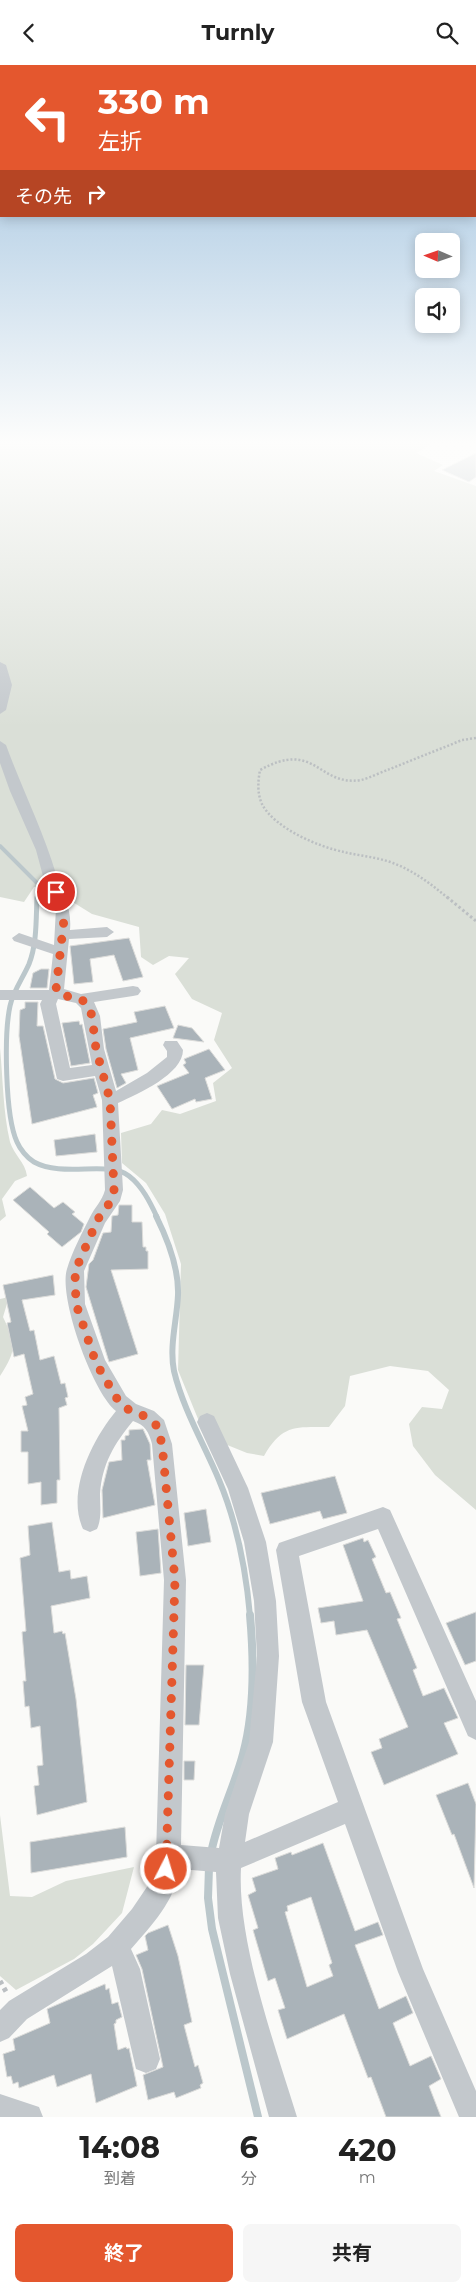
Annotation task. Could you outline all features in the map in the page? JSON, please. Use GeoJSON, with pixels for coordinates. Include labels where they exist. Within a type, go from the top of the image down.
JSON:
{"type":"FeatureCollection","features":[{"type":"Feature","properties":{"kind":"street"},"geometry":{"type":"LineString","coordinates":[[0,665],[6,685],[0,710]]}},
{"type":"Feature","properties":{"kind":"street"},"geometry":{"type":"LineString","coordinates":[[0,745],[16,791],[43,850],[50,876],[63,907],[64,919],[55,994],[48,1004],[63,1075],[101,1069]]}},
{"type":"Feature","properties":{"kind":"street"},"geometry":{"type":"LineString","coordinates":[[29,942],[61,943],[107,932]]}},
{"type":"Feature","properties":{"kind":"street"},"geometry":{"type":"LineString","coordinates":[[9,995],[55,994],[81,999],[133,991]]}},
{"type":"Feature","properties":{"kind":"street"},"geometry":{"type":"LineString","coordinates":[[0,2029],[18,2010],[95,1963],[118,1946],[140,1918],[180,1858],[175,1580],[162,1444],[157,1426],[147,1417],[129,1410],[119,1402],[96,1363],[76,1304],[75,1271],[98,1219],[111,1201],[114,1190],[110,1100],[101,1069],[92,1016],[88,1005],[81,999]]}},
{"type":"Feature","properties":{"kind":"street"},"geometry":{"type":"LineString","coordinates":[[110,1100],[148,1081],[170,1064],[175,1059],[175,1050],[171,1045]]}},
{"type":"Feature","properties":{"kind":"street"},"geometry":{"type":"LineString","coordinates":[[90,1522],[88,1502],[93,1476],[103,1445],[129,1410]]}},
{"type":"Feature","properties":{"kind":"street"},"geometry":{"type":"LineString","coordinates":[[207,1422],[238,1488],[255,1542],[265,1601],[268,1656],[261,1743],[236,1814],[225,1861],[231,1921],[255,2023],[283,2117]]}},
{"type":"Feature","properties":{"kind":"street"},"geometry":{"type":"LineString","coordinates":[[473,2117],[411,1972],[314,1702],[287,1550],[383,1517],[476,1728]]}},
{"type":"Feature","properties":{"kind":"street"},"geometry":{"type":"LineString","coordinates":[[180,1858],[225,1861],[352,1809]]}},
{"type":"Feature","properties":{"kind":"street"},"geometry":{"type":"LineString","coordinates":[[118,1946],[127,1969],[146,2059]]}},
{"type":"Feature","properties":{"kind":"street"},"geometry":{"type":"LineString","coordinates":[[0,2108],[15,2115],[29,2117]]}},
{"type":"Feature","properties":{"kind":"path"},"geometry":{"type":"LineString","coordinates":[[476,739],[462,741],[361,780],[340,779],[304,760],[289,758],[276,761],[260,770],[257,787],[264,807],[283,824],[313,841],[342,851],[385,859],[405,868],[438,888],[454,905],[476,921]]}},
{"type":"Feature","properties":{"kind":"shaded area"},"geometry":{"type":"Polygon","coordinates":[[[0,537],[476,537],[476,1510],[435,1475],[413,1446],[409,1424],[422,1407],[442,1409],[449,1390],[428,1371],[390,1366],[350,1376],[345,1406],[329,1427],[291,1429],[277,1438],[264,1456],[247,1453],[205,1436],[178,1370],[181,1264],[165,1214],[146,1183],[122,1163],[121,1133],[151,1124],[162,1110],[180,1114],[216,1101],[213,1083],[232,1068],[214,1040],[222,1013],[192,999],[175,974],[189,958],[169,956],[153,965],[141,957],[139,927],[92,914],[71,901],[64,885],[34,887],[24,902],[0,897],[0,537]]]}},
{"type":"Feature","properties":{"kind":"shaded area"},"geometry":{"type":"Polygon","coordinates":[[[0,1048],[10,1142],[27,1176],[15,1181],[2,1199],[6,1216],[0,1221],[0,1048]]]}},
{"type":"Feature","properties":{"kind":"shaded area"},"geometry":{"type":"Polygon","coordinates":[[[9,1297],[3,1317],[13,1347],[9,1360],[0,1376],[0,1299],[9,1297]]]}},
{"type":"Feature","properties":{"kind":"shaded area"},"geometry":{"type":"Polygon","coordinates":[[[0,1815],[10,1896],[32,1897],[66,1881],[134,1867],[122,1913],[93,1944],[74,1959],[16,1990],[0,1976],[0,1815]]]}},
{"type":"Feature","properties":{"kind":"building"},"geometry":{"type":"Polygon","coordinates":[[[129,938],[143,977],[123,981],[114,955],[90,959],[93,982],[74,984],[70,946],[129,938]]]}},
{"type":"Feature","properties":{"kind":"building"},"geometry":{"type":"Polygon","coordinates":[[[41,969],[49,969],[47,988],[30,988],[33,973],[41,969]]]}},
{"type":"Feature","properties":{"kind":"building"},"geometry":{"type":"Polygon","coordinates":[[[25,1002],[38,1002],[37,1026],[43,1026],[55,1079],[63,1083],[94,1078],[98,1093],[93,1095],[97,1107],[32,1124],[19,1036],[20,1010],[25,1008],[25,1002]]]}},
{"type":"Feature","properties":{"kind":"building"},"geometry":{"type":"Polygon","coordinates":[[[165,1006],[174,1028],[130,1038],[138,1070],[121,1074],[126,1083],[117,1088],[106,1049],[103,1029],[137,1022],[134,1012],[165,1006]]]}},
{"type":"Feature","properties":{"kind":"building"},"geometry":{"type":"Polygon","coordinates":[[[79,1021],[80,1025],[82,1024],[90,1063],[71,1066],[62,1023],[79,1021]]]}},
{"type":"Feature","properties":{"kind":"building"},"geometry":{"type":"Polygon","coordinates":[[[178,1025],[192,1028],[204,1042],[173,1038],[178,1025]]]}},
{"type":"Feature","properties":{"kind":"building"},"geometry":{"type":"Polygon","coordinates":[[[209,1049],[225,1070],[205,1078],[212,1099],[196,1102],[195,1099],[172,1109],[157,1086],[189,1073],[183,1065],[186,1063],[184,1059],[209,1049]]]}},
{"type":"Feature","properties":{"kind":"building"},"geometry":{"type":"Polygon","coordinates":[[[95,1134],[97,1152],[56,1156],[54,1140],[95,1134]]]}},
{"type":"Feature","properties":{"kind":"building"},"geometry":{"type":"Polygon","coordinates":[[[30,1187],[54,1208],[63,1202],[75,1212],[72,1214],[84,1224],[81,1232],[62,1247],[47,1234],[49,1232],[13,1200],[30,1187]]]}},
{"type":"Feature","properties":{"kind":"building"},"geometry":{"type":"Polygon","coordinates":[[[119,1205],[132,1205],[132,1222],[142,1222],[143,1247],[146,1247],[146,1251],[148,1251],[148,1269],[111,1270],[138,1354],[109,1362],[86,1287],[89,1264],[93,1260],[103,1233],[111,1232],[112,1216],[118,1215],[119,1205]]]}},
{"type":"Feature","properties":{"kind":"building"},"geometry":{"type":"Polygon","coordinates":[[[53,1275],[55,1295],[22,1300],[30,1331],[34,1330],[40,1360],[54,1356],[61,1384],[65,1383],[68,1397],[65,1398],[67,1405],[59,1408],[60,1480],[57,1480],[57,1503],[41,1505],[41,1482],[28,1484],[28,1452],[21,1452],[21,1431],[28,1431],[22,1406],[27,1405],[25,1397],[33,1394],[24,1354],[14,1357],[7,1323],[11,1322],[3,1285],[53,1275]]]}},
{"type":"Feature","properties":{"kind":"building"},"geometry":{"type":"Polygon","coordinates":[[[143,1429],[150,1444],[151,1460],[147,1460],[155,1505],[103,1518],[102,1490],[109,1462],[122,1460],[121,1440],[125,1440],[125,1436],[129,1435],[129,1430],[143,1429]]]}},
{"type":"Feature","properties":{"kind":"building"},"geometry":{"type":"Polygon","coordinates":[[[335,1476],[347,1513],[323,1519],[320,1511],[270,1524],[261,1493],[335,1476]]]}},
{"type":"Feature","properties":{"kind":"building"},"geometry":{"type":"Polygon","coordinates":[[[206,1509],[211,1542],[188,1546],[184,1513],[206,1509]]]}},
{"type":"Feature","properties":{"kind":"building"},"geometry":{"type":"Polygon","coordinates":[[[52,1522],[59,1572],[70,1570],[71,1579],[87,1576],[90,1598],[51,1606],[54,1633],[62,1631],[63,1634],[65,1633],[76,1699],[87,1802],[37,1815],[34,1786],[39,1785],[37,1766],[43,1765],[40,1726],[31,1728],[29,1706],[25,1707],[23,1681],[26,1681],[22,1632],[26,1631],[20,1558],[30,1555],[28,1526],[52,1522]]]}},
{"type":"Feature","properties":{"kind":"building"},"geometry":{"type":"Polygon","coordinates":[[[158,1529],[161,1573],[140,1576],[136,1532],[158,1529]]]}},
{"type":"Feature","properties":{"kind":"building"},"geometry":{"type":"Polygon","coordinates":[[[363,1538],[364,1542],[368,1540],[376,1557],[372,1559],[386,1593],[390,1592],[401,1618],[397,1619],[417,1668],[413,1670],[423,1696],[444,1688],[458,1718],[444,1723],[458,1754],[384,1785],[371,1752],[382,1748],[379,1739],[408,1727],[367,1630],[336,1635],[334,1621],[321,1623],[318,1608],[363,1601],[343,1545],[363,1538]]]}},
{"type":"Feature","properties":{"kind":"building"},"geometry":{"type":"Polygon","coordinates":[[[476,1612],[476,1661],[465,1665],[446,1623],[476,1612]]]}},
{"type":"Feature","properties":{"kind":"building"},"geometry":{"type":"Polygon","coordinates":[[[186,1665],[204,1665],[199,1725],[185,1725],[186,1665]]]}},
{"type":"Feature","properties":{"kind":"building"},"geometry":{"type":"Polygon","coordinates":[[[184,1761],[195,1761],[194,1780],[184,1780],[184,1761]]]}},
{"type":"Feature","properties":{"kind":"building"},"geometry":{"type":"Polygon","coordinates":[[[468,1783],[476,1804],[474,1888],[454,1834],[452,1835],[436,1795],[468,1783]]]}},
{"type":"Feature","properties":{"kind":"building"},"geometry":{"type":"Polygon","coordinates":[[[125,1827],[127,1857],[31,1873],[30,1842],[125,1827]]]}},
{"type":"Feature","properties":{"kind":"building"},"geometry":{"type":"Polygon","coordinates":[[[323,1843],[355,1931],[378,1922],[383,1935],[355,1945],[379,2009],[406,1996],[413,2013],[393,2023],[410,2066],[431,2056],[441,2079],[429,2086],[441,2117],[386,2117],[371,2077],[368,2078],[344,2014],[287,2039],[278,2010],[285,2008],[275,1978],[268,1981],[253,1930],[258,1928],[248,1895],[256,1891],[252,1878],[278,1869],[275,1858],[291,1852],[292,1855],[323,1843]],[[311,1897],[287,1906],[288,1911],[285,1912],[307,1987],[333,1976],[329,1965],[332,1963],[311,1897]]]}},
{"type":"Feature","properties":{"kind":"building"},"geometry":{"type":"Polygon","coordinates":[[[168,1925],[178,1956],[192,2022],[184,2025],[195,2067],[198,2065],[203,2083],[200,2085],[201,2088],[176,2098],[174,2092],[148,2100],[143,2075],[163,2067],[142,1969],[136,1955],[148,1950],[145,1936],[148,1933],[168,1925]]]}},
{"type":"Feature","properties":{"kind":"building"},"geometry":{"type":"Polygon","coordinates":[[[105,1984],[106,1990],[109,1988],[112,2004],[118,2002],[122,2017],[116,2020],[114,2024],[118,2050],[126,2047],[127,2049],[129,2048],[137,2086],[96,2103],[91,2074],[57,2087],[54,2075],[19,2088],[18,2082],[13,2084],[11,2076],[7,2077],[3,2054],[15,2050],[13,2039],[50,2023],[47,2009],[105,1984]]]}},
{"type":"Feature","properties":{"kind":"waterway"},"geometry":{"type":"LineString","coordinates":[[0,846],[38,884],[37,898]]}},
{"type":"Feature","properties":{"kind":"waterway"},"geometry":{"type":"LineString","coordinates":[[37,897],[36,931],[32,956],[13,995],[8,1019],[6,1054],[8,1095],[13,1130],[17,1142],[29,1158],[46,1167],[120,1171],[134,1180],[142,1189],[157,1217]]}},
{"type":"Feature","properties":{"kind":"waterway"},"geometry":{"type":"LineString","coordinates":[[156,1216],[165,1235],[177,1275],[178,1295],[172,1352],[174,1371],[183,1399],[219,1480],[231,1513],[243,1564],[250,1616]]}},
{"type":"Feature","properties":{"kind":"waterway"},"geometry":{"type":"LineString","coordinates":[[211,1853],[243,1754],[250,1720],[252,1703],[250,1615]]}},
{"type":"Feature","properties":{"kind":"waterway"},"geometry":{"type":"LineString","coordinates":[[209,1867],[208,1898],[212,1929],[258,2117]]}},
{"type":"Feature","properties":{"kind":"route"},"geometry":{"type":"LineString","coordinates":[[56,892],[63,907],[64,919],[56,990],[61,995],[81,999],[88,1005],[92,1016],[96,1049],[110,1100],[114,1190],[111,1201],[98,1219],[75,1271],[76,1304],[85,1336],[96,1363],[119,1402],[129,1410],[147,1417],[157,1426],[162,1444],[175,1580],[168,1856],[166,1869]]}}]}
